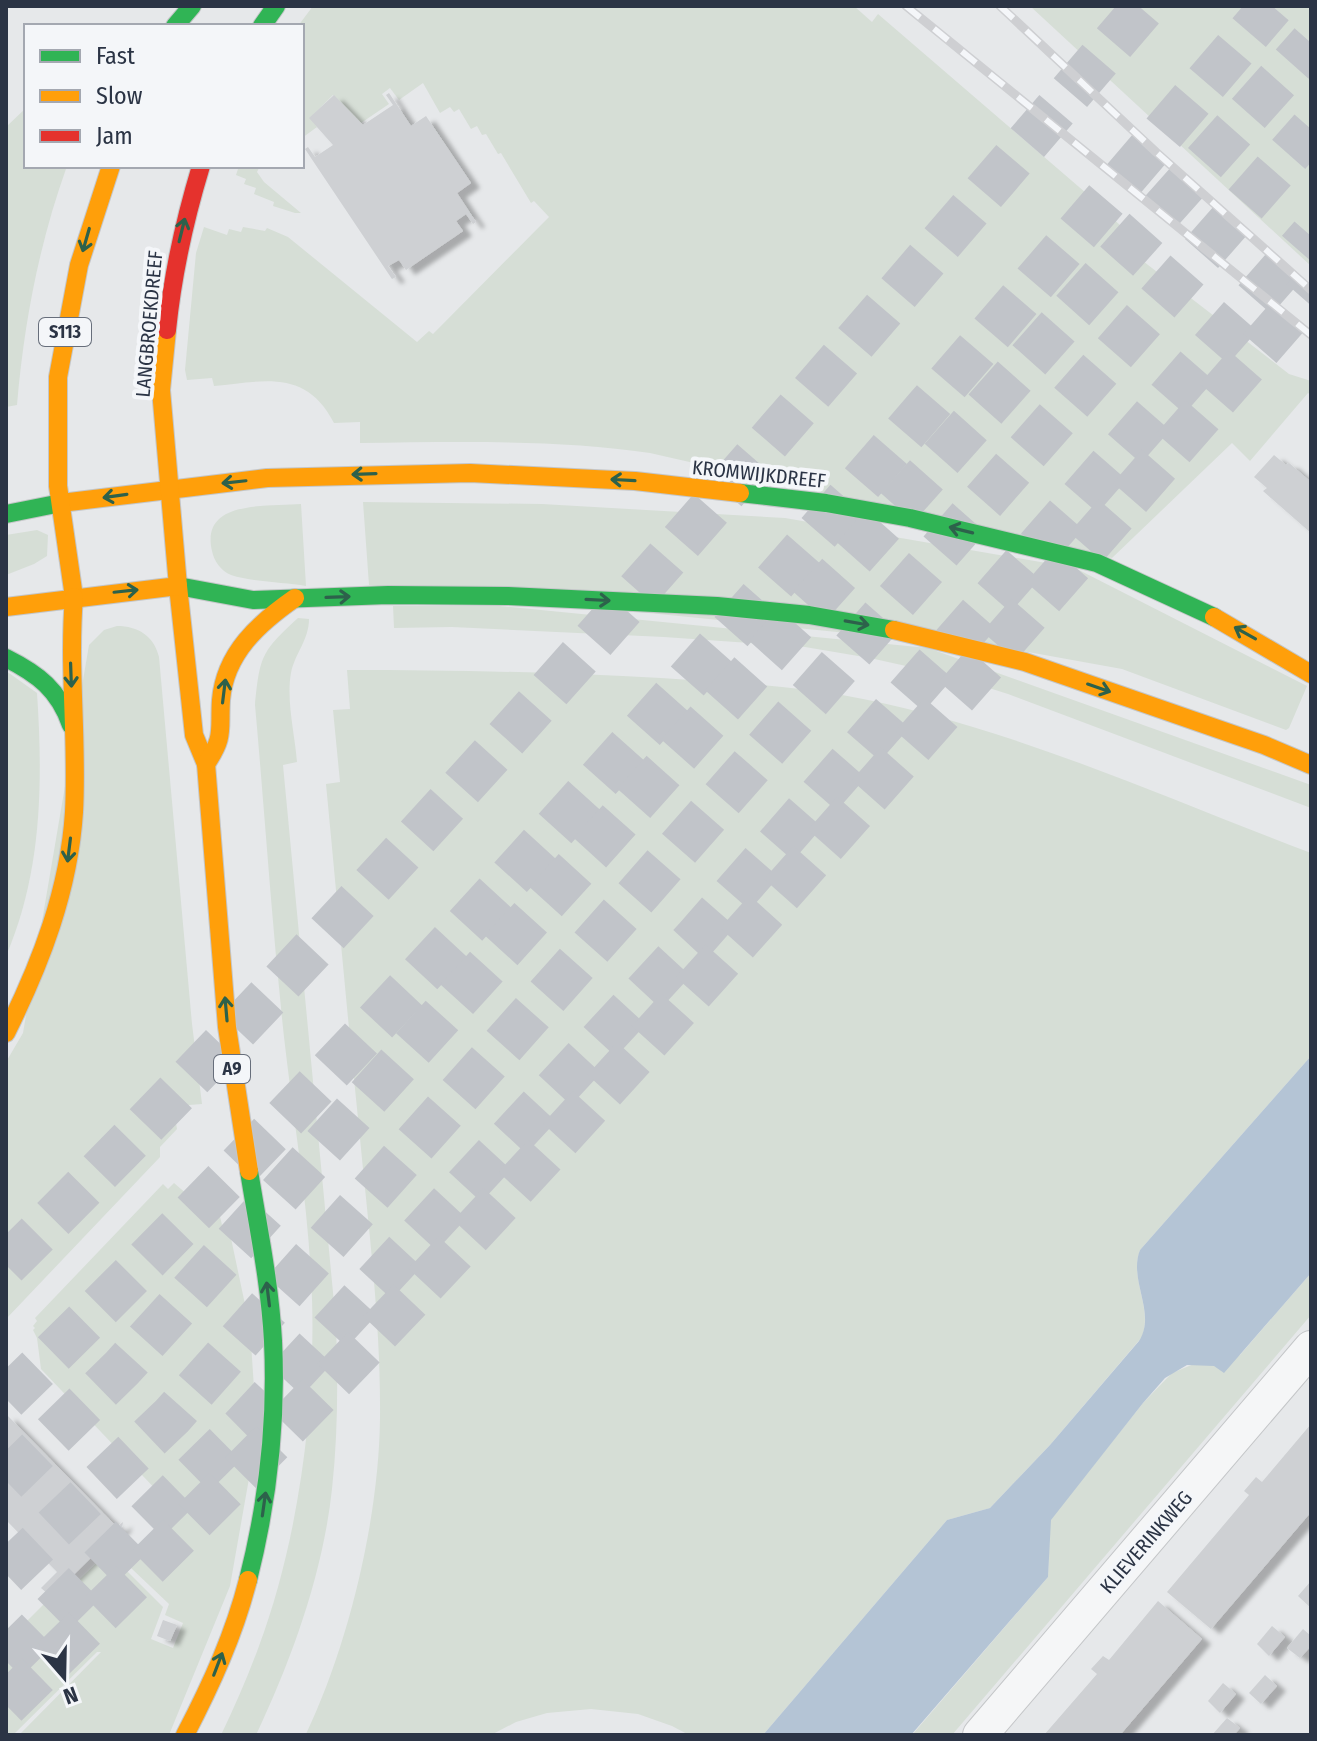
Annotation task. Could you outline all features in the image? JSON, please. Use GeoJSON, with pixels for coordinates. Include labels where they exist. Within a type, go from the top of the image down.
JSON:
{"type":"FeatureCollection","features":[{"type":"Feature","properties":{"kind":"main road"},"geometry":{"type":"LineString","coordinates":[[177,24],[192,6]]}},
{"type":"Feature","properties":{"kind":"main road"},"geometry":{"type":"LineString","coordinates":[[263,24],[276,6]]}},
{"type":"Feature","properties":{"kind":"main road","name":"S113"},"geometry":{"type":"LineString","coordinates":[[74,597],[58,486],[58,377],[89,228],[110,168]]}},
{"type":"Feature","properties":{"kind":"main road","name":"LANGBROEKDREEF"},"geometry":{"type":"LineString","coordinates":[[178,586],[161,390],[172,278],[181,232],[200,168]]}},
{"type":"Feature","properties":{"kind":"main road","name":"KROMWIJKDREEF"},"geometry":{"type":"LineString","coordinates":[[6,514],[169,488],[300,477],[470,473],[635,481],[826,503],[910,518],[1097,563],[1201,609],[1311,674]]}},
{"type":"Feature","properties":{"kind":"main road"},"geometry":{"type":"LineString","coordinates":[[6,607],[178,586],[253,600],[388,595],[508,596],[731,607],[851,622],[934,638],[1025,662],[1264,745],[1311,765]]}},
{"type":"Feature","properties":{"kind":"main road","name":"A9"},"geometry":{"type":"LineString","coordinates":[[178,586],[194,735],[206,764],[231,1061],[267,1286],[274,1372],[268,1474],[255,1554],[221,1657],[185,1735]]}},
{"type":"Feature","properties":{"kind":"main road"},"geometry":{"type":"LineString","coordinates":[[6,1033],[47,941],[69,859],[74,772],[70,660],[74,597]]}},
{"type":"Feature","properties":{"kind":"main road"},"geometry":{"type":"LineString","coordinates":[[206,764],[219,746],[224,731],[222,689],[234,657],[246,638],[295,598]]}},
{"type":"Feature","properties":{"kind":"main road"},"geometry":{"type":"LineString","coordinates":[[6,658],[50,683],[62,701],[73,729]]}},
{"type":"Feature","properties":{"kind":"street","name":"KLIEVERINKWEG"},"geometry":{"type":"LineString","coordinates":[[980,1735],[1311,1348]]}},
{"type":"Feature","properties":{"kind":"shaded area"},"geometry":{"type":"Polygon","coordinates":[[[313,6],[854,6],[872,22],[878,14],[1086,193],[1123,228],[1139,258],[1289,374],[1311,381],[1311,395],[1308,393],[1250,461],[1232,443],[1112,558],[650,453],[542,443],[360,443],[360,422],[334,423],[311,394],[297,386],[267,381],[214,386],[212,378],[187,380],[185,370],[196,253],[204,227],[227,235],[229,229],[241,232],[243,227],[265,231],[267,228],[288,237],[417,342],[429,331],[433,334],[549,217],[534,201],[531,203],[486,134],[482,135],[477,126],[471,129],[459,109],[454,112],[450,107],[440,113],[423,83],[399,100],[390,88],[382,94],[389,104],[361,123],[333,95],[310,118],[317,127],[304,137],[304,24],[300,24],[313,6]]]}},
{"type":"Feature","properties":{"kind":"shaded area"},"geometry":{"type":"Polygon","coordinates":[[[1030,6],[1311,6],[1311,266],[1030,6]]]}},
{"type":"Feature","properties":{"kind":"shaded area"},"geometry":{"type":"Polygon","coordinates":[[[24,110],[24,168],[66,168],[34,284],[17,405],[6,407],[6,127],[24,110]]]}},
{"type":"Feature","properties":{"kind":"shaded area"},"geometry":{"type":"Polygon","coordinates":[[[235,168],[259,168],[257,172],[264,182],[301,213],[273,206],[274,202],[254,194],[256,188],[244,184],[246,179],[236,175],[238,169],[235,168]]]}},
{"type":"Feature","properties":{"kind":"shaded area"},"geometry":{"type":"Polygon","coordinates":[[[363,502],[542,504],[785,518],[1075,568],[1307,686],[1286,730],[1122,669],[1017,650],[369,585],[363,502]]]}},
{"type":"Feature","properties":{"kind":"shaded area"},"geometry":{"type":"Polygon","coordinates":[[[301,504],[306,586],[239,577],[227,573],[218,565],[212,551],[211,534],[216,522],[226,514],[255,506],[301,504]]]}},
{"type":"Feature","properties":{"kind":"shaded area"},"geometry":{"type":"Polygon","coordinates":[[[37,530],[48,535],[47,556],[6,575],[6,535],[37,530]]]}},
{"type":"Feature","properties":{"kind":"shaded area"},"geometry":{"type":"Polygon","coordinates":[[[393,606],[500,606],[928,648],[1311,785],[1311,808],[1008,694],[951,676],[870,658],[805,647],[664,637],[452,627],[394,628],[393,606]]]}},
{"type":"Feature","properties":{"kind":"shaded area"},"geometry":{"type":"Polygon","coordinates":[[[298,618],[309,619],[290,683],[297,762],[283,765],[336,1324],[335,1448],[328,1521],[321,1552],[304,1615],[282,1676],[256,1735],[221,1735],[259,1646],[285,1558],[303,1464],[312,1369],[309,1247],[280,995],[255,705],[264,656],[298,618]]]}},
{"type":"Feature","properties":{"kind":"shaded area"},"geometry":{"type":"Polygon","coordinates":[[[117,626],[144,634],[153,643],[159,657],[202,1104],[189,1105],[176,1123],[177,1129],[160,1147],[160,1157],[6,1319],[6,1062],[23,1033],[89,645],[104,630],[117,626]]]}},
{"type":"Feature","properties":{"kind":"shaded area"},"geometry":{"type":"Polygon","coordinates":[[[347,670],[622,676],[752,684],[842,695],[903,708],[1021,742],[1311,853],[1311,1056],[1140,1250],[1137,1272],[1145,1315],[1142,1337],[1050,1445],[990,1508],[947,1520],[763,1735],[689,1735],[638,1714],[591,1709],[547,1713],[516,1722],[491,1735],[306,1734],[336,1661],[359,1580],[374,1497],[380,1418],[373,1273],[326,784],[340,782],[333,710],[350,709],[347,670]]]}},
{"type":"Feature","properties":{"kind":"shaded area"},"geometry":{"type":"Polygon","coordinates":[[[6,671],[37,693],[40,760],[33,860],[18,924],[6,956],[6,671]]]}},
{"type":"Feature","properties":{"kind":"shaded area"},"geometry":{"type":"Polygon","coordinates":[[[174,1183],[209,1213],[218,1208],[222,1225],[228,1224],[250,1328],[257,1433],[230,1586],[169,1735],[19,1735],[101,1652],[97,1652],[13,1735],[6,1735],[6,1642],[71,1577],[80,1579],[108,1552],[163,1607],[151,1639],[173,1648],[183,1623],[165,1615],[169,1604],[131,1568],[182,1517],[41,1369],[33,1330],[37,1321],[35,1318],[163,1184],[168,1189],[174,1183]]]}},
{"type":"Feature","properties":{"kind":"shaded area"},"geometry":{"type":"Polygon","coordinates":[[[1311,1273],[1311,1315],[952,1735],[912,1735],[1048,1577],[1050,1520],[1143,1403],[1172,1373],[1194,1364],[1240,1355],[1311,1273]]]}},
{"type":"Feature","properties":{"kind":"water"},"geometry":{"type":"Polygon","coordinates":[[[1311,1056],[1311,1273],[1224,1373],[1214,1366],[1187,1365],[1165,1378],[1143,1403],[1051,1520],[1048,1577],[911,1735],[763,1735],[947,1520],[990,1508],[1050,1445],[1139,1341],[1145,1319],[1137,1273],[1140,1250],[1311,1056]]]}},
{"type":"Feature","properties":{"kind":"building"},"geometry":{"type":"Polygon","coordinates":[[[389,93],[411,126],[426,116],[471,183],[457,193],[476,222],[473,224],[466,214],[456,221],[463,231],[406,270],[399,260],[388,266],[396,277],[392,279],[305,149],[308,147],[315,157],[333,145],[309,118],[334,95],[363,125],[393,105],[386,95],[389,93]]]}},
{"type":"Feature","properties":{"kind":"building"},"geometry":{"type":"Polygon","coordinates":[[[1274,455],[1311,482],[1311,533],[1263,491],[1267,488],[1254,477],[1274,455]]]}},
{"type":"Feature","properties":{"kind":"building"},"geometry":{"type":"Polygon","coordinates":[[[6,1414],[117,1527],[123,1522],[122,1527],[47,1601],[48,1594],[41,1588],[57,1572],[6,1520],[6,1414]]]}},
{"type":"Feature","properties":{"kind":"building"},"geometry":{"type":"Polygon","coordinates":[[[1311,1424],[1311,1512],[1211,1629],[1167,1592],[1249,1495],[1244,1491],[1256,1477],[1262,1482],[1311,1424]]]}},
{"type":"Feature","properties":{"kind":"building"},"geometry":{"type":"Polygon","coordinates":[[[1311,1581],[1311,1608],[1298,1596],[1311,1581]]]}},
{"type":"Feature","properties":{"kind":"building"},"geometry":{"type":"Polygon","coordinates":[[[1158,1601],[1202,1639],[1120,1735],[1044,1735],[1097,1674],[1091,1669],[1103,1656],[1109,1660],[1158,1601]]]}},
{"type":"Feature","properties":{"kind":"building"},"geometry":{"type":"Polygon","coordinates":[[[163,1620],[177,1625],[170,1641],[157,1636],[163,1620]]]}},
{"type":"Feature","properties":{"kind":"building"},"geometry":{"type":"Polygon","coordinates":[[[1272,1626],[1285,1637],[1269,1656],[1257,1644],[1272,1626]]]}},
{"type":"Feature","properties":{"kind":"building"},"geometry":{"type":"Polygon","coordinates":[[[1303,1629],[1311,1636],[1311,1646],[1300,1658],[1287,1648],[1303,1629]]]}},
{"type":"Feature","properties":{"kind":"building"},"geometry":{"type":"Polygon","coordinates":[[[1265,1675],[1277,1686],[1261,1704],[1249,1693],[1265,1675]]]}},
{"type":"Feature","properties":{"kind":"building"},"geometry":{"type":"Polygon","coordinates":[[[1223,1683],[1236,1694],[1220,1713],[1208,1701],[1223,1683]]]}},
{"type":"Feature","properties":{"kind":"building"},"geometry":{"type":"Polygon","coordinates":[[[1227,1718],[1240,1728],[1234,1735],[1212,1735],[1227,1718]]]}},
{"type":"Feature","properties":{"kind":"tunnel"},"geometry":{"type":"LineString","coordinates":[[6,1265],[302,961],[446,805],[868,328],[1145,6]]}},
{"type":"Feature","properties":{"kind":"tunnel"},"geometry":{"type":"LineString","coordinates":[[6,1399],[337,1064],[497,892],[811,541],[1272,6]]}},
{"type":"Feature","properties":{"kind":"tunnel"},"geometry":{"type":"LineString","coordinates":[[6,1481],[122,1368],[594,848],[1311,43]]}},
{"type":"Feature","properties":{"kind":"tunnel"},"geometry":{"type":"LineString","coordinates":[[6,1574],[172,1416],[641,891],[1311,129]]}},
{"type":"Feature","properties":{"kind":"tunnel"},"geometry":{"type":"LineString","coordinates":[[6,1661],[243,1427],[695,939],[1311,236]]}},
{"type":"Feature","properties":{"kind":"tunnel"},"geometry":{"type":"LineString","coordinates":[[6,1705],[345,1367],[564,1133],[887,774],[1311,290]]}},
{"type":"Feature","properties":{"kind":"railway"},"geometry":{"type":"LineString","coordinates":[[906,6],[1311,335]]}},
{"type":"Feature","properties":{"kind":"railway"},"geometry":{"type":"LineString","coordinates":[[1000,6],[1156,152],[1311,290]]}},
{"type":"Feature","properties":{"kind":"traffic: fast"},"geometry":{"type":"LineString","coordinates":[[177,24],[192,6]]}},
{"type":"Feature","properties":{"kind":"traffic: fast"},"geometry":{"type":"LineString","coordinates":[[263,24],[276,6]]}},
{"type":"Feature","properties":{"kind":"traffic: fast"},"geometry":{"type":"LineString","coordinates":[[740,493],[826,503],[910,518],[1097,563],[1214,617]]}},
{"type":"Feature","properties":{"kind":"traffic: fast"},"geometry":{"type":"LineString","coordinates":[[6,514],[61,503]]}},
{"type":"Feature","properties":{"kind":"traffic: fast"},"geometry":{"type":"LineString","coordinates":[[178,586],[253,600],[388,595],[508,596],[717,606],[809,615],[894,630]]}},
{"type":"Feature","properties":{"kind":"traffic: fast"},"geometry":{"type":"LineString","coordinates":[[6,658],[46,684],[60,702],[71,725]]}},
{"type":"Feature","properties":{"kind":"traffic: fast"},"geometry":{"type":"LineString","coordinates":[[248,1580],[270,1461],[274,1401],[269,1298],[249,1171]]}},
{"type":"Feature","properties":{"kind":"traffic: slow"},"geometry":{"type":"LineString","coordinates":[[74,597],[58,486],[58,377],[79,265],[110,168]]}},
{"type":"Feature","properties":{"kind":"traffic: slow"},"geometry":{"type":"LineString","coordinates":[[6,607],[178,586],[161,390],[167,330]]}},
{"type":"Feature","properties":{"kind":"traffic: slow"},"geometry":{"type":"LineString","coordinates":[[61,503],[267,478],[470,473],[635,481],[740,493]]}},
{"type":"Feature","properties":{"kind":"traffic: slow"},"geometry":{"type":"LineString","coordinates":[[178,586],[194,735],[206,764],[227,1027],[249,1171]]}},
{"type":"Feature","properties":{"kind":"traffic: slow"},"geometry":{"type":"LineString","coordinates":[[6,1033],[42,953],[60,898],[71,841],[75,785],[74,597]]}},
{"type":"Feature","properties":{"kind":"traffic: slow"},"geometry":{"type":"LineString","coordinates":[[206,764],[219,740],[221,700],[229,668],[257,629],[295,598]]}},
{"type":"Feature","properties":{"kind":"traffic: slow"},"geometry":{"type":"LineString","coordinates":[[1214,617],[1311,674]]}},
{"type":"Feature","properties":{"kind":"traffic: slow"},"geometry":{"type":"LineString","coordinates":[[894,630],[1025,662],[1264,745],[1311,765]]}},
{"type":"Feature","properties":{"kind":"traffic: slow"},"geometry":{"type":"LineString","coordinates":[[185,1735],[221,1659],[248,1580]]}},
{"type":"Feature","properties":{"kind":"traffic: jam"},"geometry":{"type":"LineString","coordinates":[[167,330],[180,247],[200,168]]}}]}
